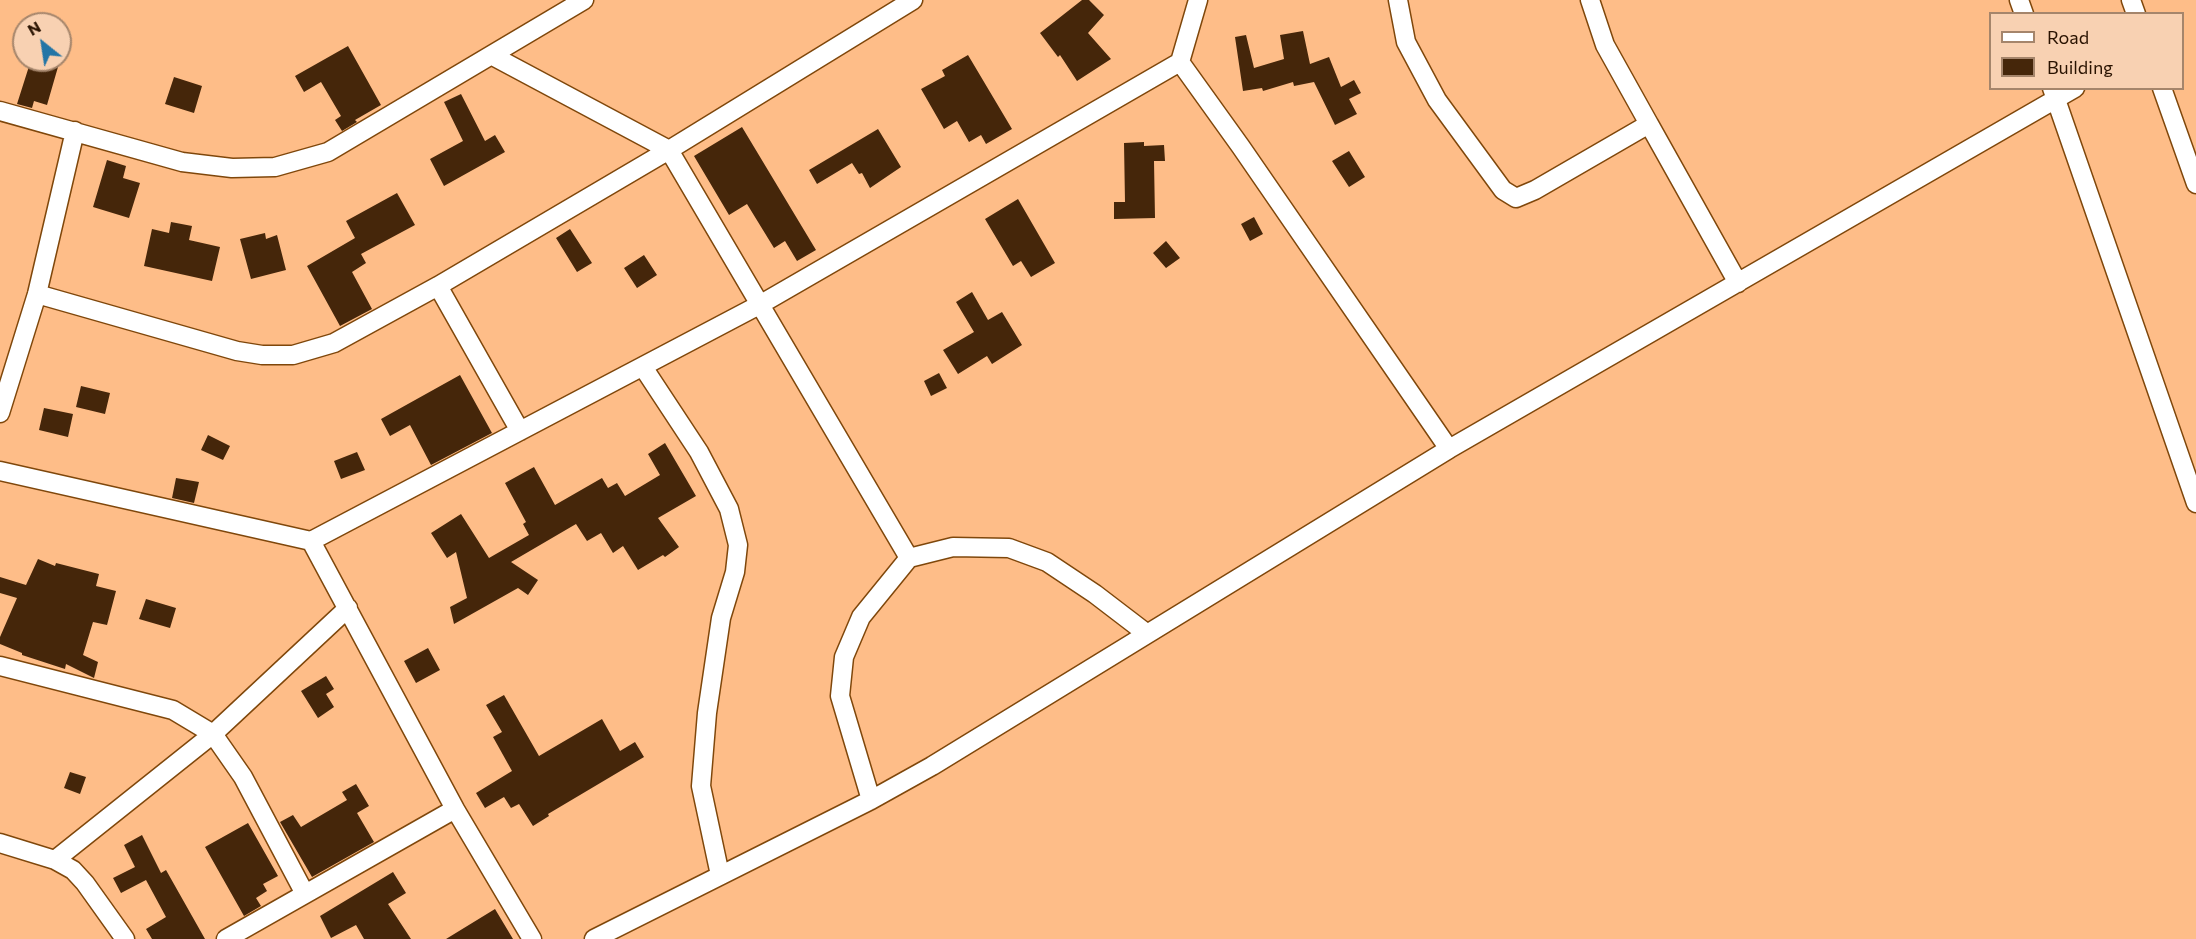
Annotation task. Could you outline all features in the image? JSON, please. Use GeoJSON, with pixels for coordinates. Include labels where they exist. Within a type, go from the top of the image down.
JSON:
{"type":"FeatureCollection","features":[{"type":"Feature","properties":{"kind":"street"},"geometry":{"type":"LineString","coordinates":[[0,111],[182,162],[232,168],[275,167],[328,152],[584,0]]}},
{"type":"Feature","properties":{"kind":"street"},"geometry":{"type":"LineString","coordinates":[[37,294],[237,351],[262,355],[293,355],[334,343],[438,286],[669,150],[914,0]]}},
{"type":"Feature","properties":{"kind":"street"},"geometry":{"type":"LineString","coordinates":[[0,471],[311,541],[761,304],[1180,62],[1198,0]]}},
{"type":"Feature","properties":{"kind":"street"},"geometry":{"type":"LineString","coordinates":[[1398,0],[1406,42],[1437,100],[1503,190],[1516,198],[1535,190],[1649,124]]}},
{"type":"Feature","properties":{"kind":"street"},"geometry":{"type":"LineString","coordinates":[[1590,0],[1605,45],[1738,283]]}},
{"type":"Feature","properties":{"kind":"street"},"geometry":{"type":"LineString","coordinates":[[492,55],[669,150],[909,558]]}},
{"type":"Feature","properties":{"kind":"street"},"geometry":{"type":"LineString","coordinates":[[1180,62],[1449,449]]}},
{"type":"Feature","properties":{"kind":"street"},"geometry":{"type":"LineString","coordinates":[[2163,90],[2196,184]]}},
{"type":"Feature","properties":{"kind":"street"},"geometry":{"type":"LineString","coordinates":[[594,939],[871,800],[932,766],[1449,449],[1738,283],[2054,93],[2196,503]]}},
{"type":"Feature","properties":{"kind":"street"},"geometry":{"type":"LineString","coordinates":[[0,413],[37,294],[75,131]]}},
{"type":"Feature","properties":{"kind":"street"},"geometry":{"type":"LineString","coordinates":[[438,286],[520,431]]}},
{"type":"Feature","properties":{"kind":"street"},"geometry":{"type":"LineString","coordinates":[[643,367],[699,452],[729,509],[738,544],[735,572],[721,618],[707,713],[701,786],[720,875]]}},
{"type":"Feature","properties":{"kind":"street"},"geometry":{"type":"LineString","coordinates":[[311,541],[455,809],[531,939]]}},
{"type":"Feature","properties":{"kind":"street"},"geometry":{"type":"LineString","coordinates":[[871,800],[840,696],[844,657],[861,616],[909,558],[953,547],[1009,548],[1047,562],[1095,594],[1146,633]]}},
{"type":"Feature","properties":{"kind":"street"},"geometry":{"type":"LineString","coordinates":[[56,860],[213,734],[348,608]]}},
{"type":"Feature","properties":{"kind":"street"},"geometry":{"type":"LineString","coordinates":[[0,666],[173,710],[213,734],[243,777],[305,894]]}},
{"type":"Feature","properties":{"kind":"street"},"geometry":{"type":"LineString","coordinates":[[226,939],[455,809]]}},
{"type":"Feature","properties":{"kind":"street"},"geometry":{"type":"LineString","coordinates":[[0,843],[56,860],[73,870],[125,939]]}},
{"type":"Feature","properties":{"kind":"building"},"geometry":{"type":"Polygon","coordinates":[[[1082,0],[1089,0],[1104,15],[1088,33],[1111,59],[1077,81],[1060,55],[1058,57],[1040,33],[1082,0]]]}},
{"type":"Feature","properties":{"kind":"building"},"geometry":{"type":"Polygon","coordinates":[[[1303,31],[1310,64],[1329,57],[1341,87],[1354,80],[1361,93],[1349,99],[1357,114],[1335,125],[1314,82],[1294,86],[1293,82],[1263,91],[1262,88],[1243,91],[1235,37],[1246,35],[1254,68],[1284,59],[1280,35],[1303,31]]]}},
{"type":"Feature","properties":{"kind":"building"},"geometry":{"type":"Polygon","coordinates":[[[348,46],[381,105],[355,120],[357,122],[342,131],[335,120],[341,116],[321,82],[304,92],[295,76],[348,46]]]}},
{"type":"Feature","properties":{"kind":"building"},"geometry":{"type":"Polygon","coordinates":[[[968,55],[1012,129],[986,144],[981,135],[969,142],[957,121],[944,129],[921,89],[945,76],[942,70],[968,55]]]}},
{"type":"Feature","properties":{"kind":"building"},"geometry":{"type":"Polygon","coordinates":[[[27,72],[57,72],[47,105],[34,101],[32,108],[17,104],[27,72]]]}},
{"type":"Feature","properties":{"kind":"building"},"geometry":{"type":"Polygon","coordinates":[[[174,77],[202,86],[194,113],[165,104],[174,77]]]}},
{"type":"Feature","properties":{"kind":"building"},"geometry":{"type":"Polygon","coordinates":[[[461,94],[485,141],[495,135],[505,152],[444,186],[430,159],[463,141],[444,102],[461,94]]]}},
{"type":"Feature","properties":{"kind":"building"},"geometry":{"type":"Polygon","coordinates":[[[742,127],[816,250],[797,261],[785,241],[774,248],[747,204],[729,215],[694,156],[742,127]]]}},
{"type":"Feature","properties":{"kind":"building"},"geometry":{"type":"Polygon","coordinates":[[[878,129],[901,167],[870,188],[862,173],[859,174],[852,163],[817,184],[809,170],[878,129]]]}},
{"type":"Feature","properties":{"kind":"building"},"geometry":{"type":"Polygon","coordinates":[[[1144,142],[1144,146],[1164,145],[1165,161],[1154,161],[1155,218],[1114,219],[1114,202],[1125,202],[1124,143],[1144,142]]]}},
{"type":"Feature","properties":{"kind":"building"},"geometry":{"type":"Polygon","coordinates":[[[1349,151],[1365,177],[1349,187],[1332,161],[1349,151]]]}},
{"type":"Feature","properties":{"kind":"building"},"geometry":{"type":"Polygon","coordinates":[[[107,160],[126,166],[123,178],[140,183],[129,218],[93,207],[107,160]]]}},
{"type":"Feature","properties":{"kind":"building"},"geometry":{"type":"Polygon","coordinates":[[[397,193],[415,225],[361,254],[366,263],[352,272],[372,309],[340,326],[307,266],[355,238],[346,221],[397,193]]]}},
{"type":"Feature","properties":{"kind":"building"},"geometry":{"type":"Polygon","coordinates":[[[1018,199],[1055,263],[1031,277],[1021,261],[1013,266],[985,219],[1018,199]]]}},
{"type":"Feature","properties":{"kind":"building"},"geometry":{"type":"Polygon","coordinates":[[[1254,217],[1263,234],[1250,241],[1241,224],[1254,217]]]}},
{"type":"Feature","properties":{"kind":"building"},"geometry":{"type":"Polygon","coordinates":[[[171,222],[192,226],[189,240],[220,247],[212,281],[144,266],[152,229],[169,233],[171,222]]]}},
{"type":"Feature","properties":{"kind":"building"},"geometry":{"type":"Polygon","coordinates":[[[570,229],[592,263],[577,272],[556,238],[570,229]]]}},
{"type":"Feature","properties":{"kind":"building"},"geometry":{"type":"Polygon","coordinates":[[[265,233],[266,239],[277,235],[286,270],[251,279],[240,239],[265,233]]]}},
{"type":"Feature","properties":{"kind":"building"},"geometry":{"type":"Polygon","coordinates":[[[1166,241],[1180,258],[1166,268],[1153,253],[1166,241]]]}},
{"type":"Feature","properties":{"kind":"building"},"geometry":{"type":"Polygon","coordinates":[[[644,255],[657,275],[637,288],[624,268],[644,255]]]}},
{"type":"Feature","properties":{"kind":"building"},"geometry":{"type":"Polygon","coordinates":[[[972,292],[988,320],[1002,312],[1022,345],[992,364],[987,356],[958,374],[943,350],[974,332],[956,302],[972,292]]]}},
{"type":"Feature","properties":{"kind":"building"},"geometry":{"type":"Polygon","coordinates":[[[939,373],[947,388],[931,396],[924,381],[939,373]]]}},
{"type":"Feature","properties":{"kind":"building"},"geometry":{"type":"Polygon","coordinates":[[[460,375],[492,433],[431,465],[410,425],[390,436],[381,419],[460,375]]]}},
{"type":"Feature","properties":{"kind":"building"},"geometry":{"type":"Polygon","coordinates":[[[81,386],[110,393],[105,414],[76,407],[81,386]]]}},
{"type":"Feature","properties":{"kind":"building"},"geometry":{"type":"Polygon","coordinates":[[[44,408],[73,414],[68,437],[39,430],[44,408]]]}},
{"type":"Feature","properties":{"kind":"building"},"geometry":{"type":"Polygon","coordinates":[[[208,435],[230,446],[223,460],[201,450],[208,435]]]}},
{"type":"Feature","properties":{"kind":"building"},"geometry":{"type":"Polygon","coordinates":[[[665,443],[696,496],[658,518],[679,547],[665,557],[663,555],[638,570],[623,546],[613,553],[601,533],[587,541],[576,524],[511,562],[538,580],[528,595],[518,588],[454,624],[450,607],[467,598],[456,552],[447,558],[431,533],[461,514],[489,558],[529,535],[523,524],[526,522],[505,483],[534,467],[555,505],[602,478],[608,488],[617,483],[625,496],[660,475],[648,454],[665,443]]]}},
{"type":"Feature","properties":{"kind":"building"},"geometry":{"type":"Polygon","coordinates":[[[357,452],[365,470],[341,479],[334,461],[357,452]]]}},
{"type":"Feature","properties":{"kind":"building"},"geometry":{"type":"Polygon","coordinates":[[[176,478],[199,482],[194,503],[172,498],[176,478]]]}},
{"type":"Feature","properties":{"kind":"building"},"geometry":{"type":"Polygon","coordinates":[[[38,559],[55,566],[56,563],[99,574],[96,586],[116,591],[107,625],[93,622],[83,655],[98,662],[94,678],[66,664],[65,669],[22,655],[0,644],[0,637],[17,598],[0,593],[0,577],[26,585],[38,559]]]}},
{"type":"Feature","properties":{"kind":"building"},"geometry":{"type":"Polygon","coordinates":[[[146,599],[176,608],[170,628],[139,619],[146,599]]]}},
{"type":"Feature","properties":{"kind":"building"},"geometry":{"type":"Polygon","coordinates":[[[428,648],[440,670],[416,683],[404,661],[428,648]]]}},
{"type":"Feature","properties":{"kind":"building"},"geometry":{"type":"Polygon","coordinates":[[[326,676],[334,689],[326,694],[334,707],[318,718],[301,691],[326,676]]]}},
{"type":"Feature","properties":{"kind":"building"},"geometry":{"type":"Polygon","coordinates":[[[504,695],[539,756],[602,719],[620,751],[635,742],[644,757],[548,814],[549,816],[533,826],[519,804],[511,808],[504,797],[485,808],[476,793],[512,771],[493,737],[502,732],[486,705],[504,695]]]}},
{"type":"Feature","properties":{"kind":"building"},"geometry":{"type":"Polygon","coordinates":[[[70,772],[86,777],[80,794],[64,788],[70,772]]]}},
{"type":"Feature","properties":{"kind":"building"},"geometry":{"type":"Polygon","coordinates":[[[356,784],[369,806],[357,813],[374,842],[312,877],[280,822],[293,815],[301,827],[347,800],[342,792],[356,784]]]}},
{"type":"Feature","properties":{"kind":"building"},"geometry":{"type":"Polygon","coordinates":[[[248,823],[278,876],[263,884],[267,891],[256,898],[261,906],[244,916],[205,847],[248,823]]]}},
{"type":"Feature","properties":{"kind":"building"},"geometry":{"type":"Polygon","coordinates":[[[142,835],[161,873],[166,870],[205,939],[152,939],[146,929],[166,917],[146,880],[121,893],[113,878],[135,867],[124,845],[142,835]]]}},
{"type":"Feature","properties":{"kind":"building"},"geometry":{"type":"Polygon","coordinates":[[[393,872],[406,893],[388,904],[411,939],[364,939],[356,925],[331,938],[320,916],[393,872]]]}},
{"type":"Feature","properties":{"kind":"building"},"geometry":{"type":"Polygon","coordinates":[[[495,909],[513,939],[446,939],[495,909]]]}}]}
